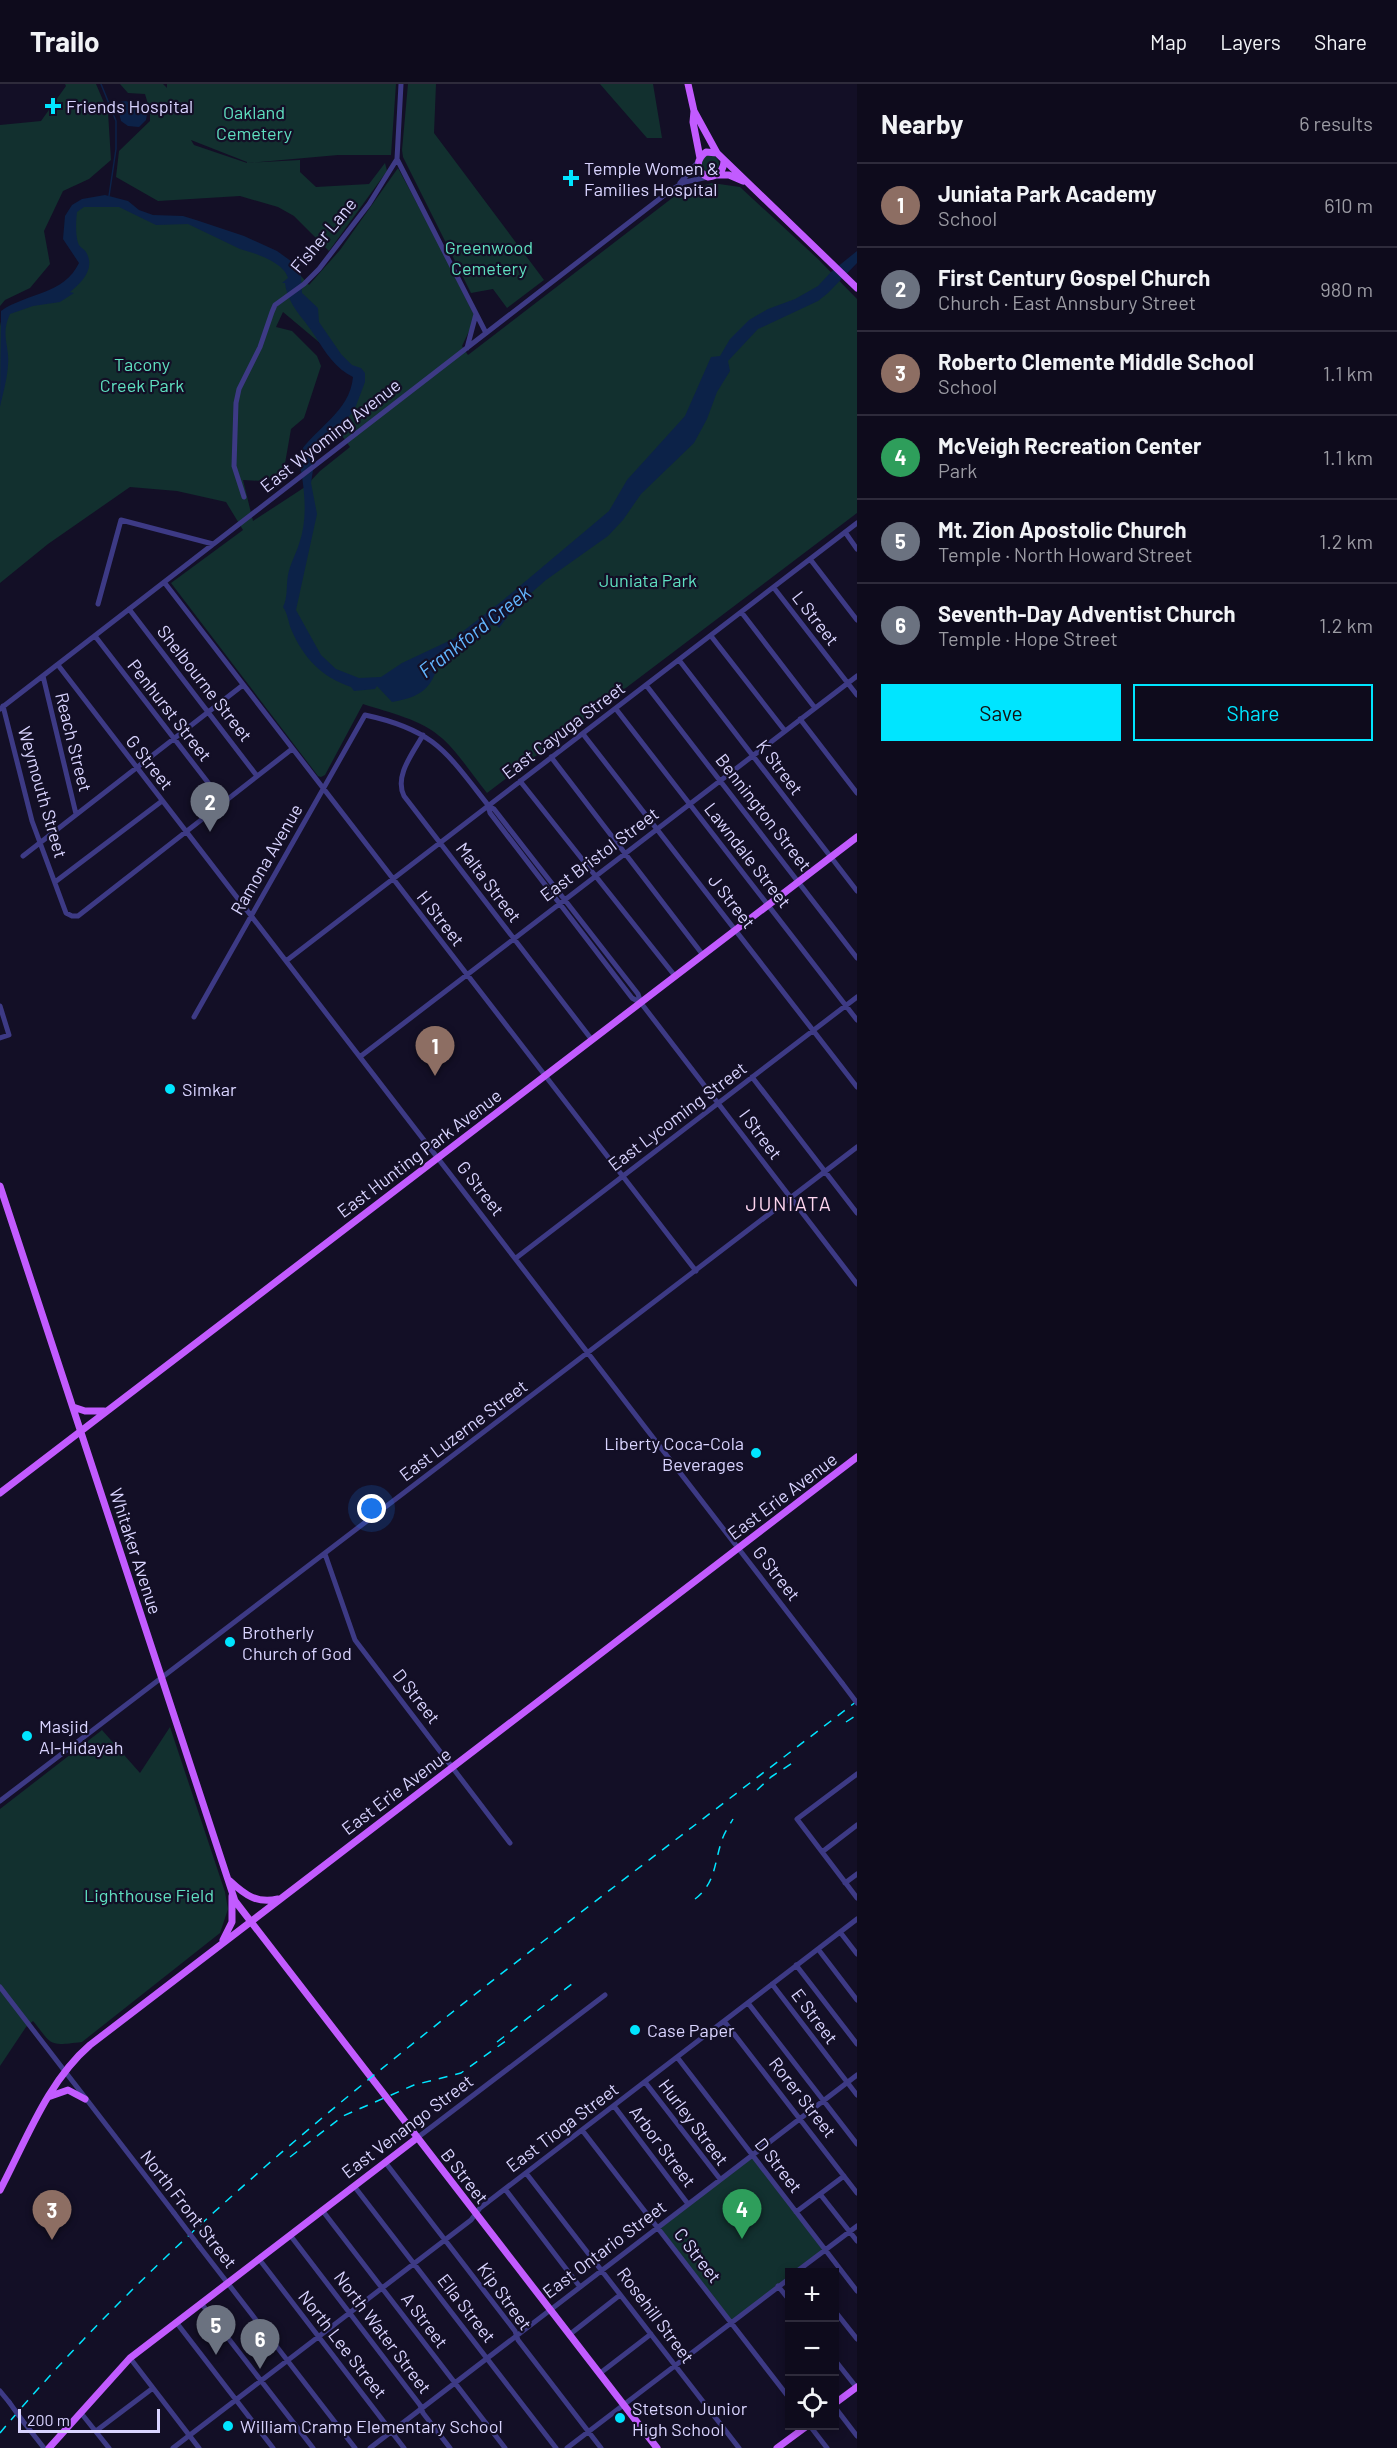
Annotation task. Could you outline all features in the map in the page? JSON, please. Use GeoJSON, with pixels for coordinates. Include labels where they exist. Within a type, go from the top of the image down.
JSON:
{"type":"FeatureCollection","features":[{"type":"Feature","properties":{"kind":"main road"},"geometry":{"type":"LineString","coordinates":[[688,84],[694,111],[717,153],[855,286]]}},
{"type":"Feature","properties":{"kind":"main road"},"geometry":{"type":"LineString","coordinates":[[694,111],[693,122],[699,170],[712,176],[729,175],[745,182]]}},
{"type":"Feature","properties":{"kind":"main road"},"geometry":{"type":"LineString","coordinates":[[699,160],[706,152],[717,153]]}},
{"type":"Feature","properties":{"kind":"main road"},"geometry":{"type":"LineString","coordinates":[[712,176],[723,168],[724,160]]}},
{"type":"Feature","properties":{"kind":"main road","name":"East Hunting Park Avenue"},"geometry":{"type":"LineString","coordinates":[[0,1492],[857,837]]}},
{"type":"Feature","properties":{"kind":"main road","name":"Whitaker Avenue"},"geometry":{"type":"LineString","coordinates":[[0,1189],[235,1901],[251,1921]]}},
{"type":"Feature","properties":{"kind":"main road"},"geometry":{"type":"LineString","coordinates":[[72,1407],[93,1412],[106,1411]]}},
{"type":"Feature","properties":{"kind":"main road","name":"East Erie Avenue"},"geometry":{"type":"LineString","coordinates":[[0,2190],[48,2097],[64,2072],[90,2044],[857,1457]]}},
{"type":"Feature","properties":{"kind":"main road"},"geometry":{"type":"LineString","coordinates":[[228,1880],[243,1894],[254,1899],[267,1901],[285,1895]]}},
{"type":"Feature","properties":{"kind":"main road"},"geometry":{"type":"LineString","coordinates":[[217,1948],[231,1922],[232,1891]]}},
{"type":"Feature","properties":{"kind":"main road","name":"B Street"},"geometry":{"type":"LineString","coordinates":[[251,1921],[657,2448]]}},
{"type":"Feature","properties":{"kind":"main road"},"geometry":{"type":"LineString","coordinates":[[48,2097],[68,2090],[85,2098]]}},
{"type":"Feature","properties":{"kind":"main road","name":"East Venango Street"},"geometry":{"type":"LineString","coordinates":[[49,2448],[130,2358],[417,2138]]}},
{"type":"Feature","properties":{"kind":"main road"},"geometry":{"type":"LineString","coordinates":[[839,2401],[857,2387]]}},
{"type":"Feature","properties":{"kind":"main road"},"geometry":{"type":"LineString","coordinates":[[777,2448],[802,2430]]}},
{"type":"Feature","properties":{"kind":"street"},"geometry":{"type":"LineString","coordinates":[[401,84],[398,159],[486,333]]}},
{"type":"Feature","properties":{"kind":"street","name":"Fisher Lane"},"geometry":{"type":"LineString","coordinates":[[244,497],[234,466],[238,389],[260,347],[272,312],[280,302],[319,269],[348,233],[398,159]]}},
{"type":"Feature","properties":{"kind":"street","name":"East Wyoming Avenue"},"geometry":{"type":"LineString","coordinates":[[2,707],[679,184],[699,160]]}},
{"type":"Feature","properties":{"kind":"street","name":"East Wyoming Avenue"},"geometry":{"type":"LineString","coordinates":[[679,184],[712,176]]}},
{"type":"Feature","properties":{"kind":"street"},"geometry":{"type":"LineString","coordinates":[[467,348],[476,312]]}},
{"type":"Feature","properties":{"kind":"street"},"geometry":{"type":"LineString","coordinates":[[98,604],[121,520],[213,544]]}},
{"type":"Feature","properties":{"kind":"street","name":"East Cayuga Street"},"geometry":{"type":"LineString","coordinates":[[286,961],[857,523]]}},
{"type":"Feature","properties":{"kind":"street"},"geometry":{"type":"LineString","coordinates":[[845,532],[857,549]]}},
{"type":"Feature","properties":{"kind":"street"},"geometry":{"type":"LineString","coordinates":[[810,559],[857,620]]}},
{"type":"Feature","properties":{"kind":"street","name":"H Street"},"geometry":{"type":"LineString","coordinates":[[164,582],[696,1271]]}},
{"type":"Feature","properties":{"kind":"street","name":"L Street"},"geometry":{"type":"LineString","coordinates":[[774,588],[857,695]]}},
{"type":"Feature","properties":{"kind":"street","name":"Shelbourne Street"},"geometry":{"type":"LineString","coordinates":[[129,609],[257,776]]}},
{"type":"Feature","properties":{"kind":"street"},"geometry":{"type":"LineString","coordinates":[[742,613],[815,708]]}},
{"type":"Feature","properties":{"kind":"street","name":"Penhurst Street"},"geometry":{"type":"LineString","coordinates":[[94,636],[223,802]]}},
{"type":"Feature","properties":{"kind":"street"},"geometry":{"type":"LineString","coordinates":[[711,636],[785,731]]}},
{"type":"Feature","properties":{"kind":"street","name":"K Street"},"geometry":{"type":"LineString","coordinates":[[679,660],[857,891]]}},
{"type":"Feature","properties":{"kind":"street","name":"G Street"},"geometry":{"type":"LineString","coordinates":[[58,665],[857,1703]]}},
{"type":"Feature","properties":{"kind":"street","name":"Reach Street"},"geometry":{"type":"LineString","coordinates":[[43,676],[76,814]]}},
{"type":"Feature","properties":{"kind":"street","name":"East Bristol Street"},"geometry":{"type":"LineString","coordinates":[[360,1056],[857,676]]}},
{"type":"Feature","properties":{"kind":"street"},"geometry":{"type":"LineString","coordinates":[[23,856],[243,685]]}},
{"type":"Feature","properties":{"kind":"street","name":"Bennington Street"},"geometry":{"type":"LineString","coordinates":[[646,685],[857,958]]}},
{"type":"Feature","properties":{"kind":"street","name":"Weymouth Street"},"geometry":{"type":"LineString","coordinates":[[2,707],[39,843],[66,913],[78,916],[186,832]]}},
{"type":"Feature","properties":{"kind":"street","name":"Lawndale Street"},"geometry":{"type":"LineString","coordinates":[[616,709],[857,1020]]}},
{"type":"Feature","properties":{"kind":"street","name":"I Street"},"geometry":{"type":"LineString","coordinates":[[365,715],[406,726],[423,735],[450,756],[488,806],[490,813],[562,901],[632,998],[641,1003],[857,1284]]}},
{"type":"Feature","properties":{"kind":"street","name":"Ramona Avenue"},"geometry":{"type":"LineString","coordinates":[[194,1017],[365,715]]}},
{"type":"Feature","properties":{"kind":"street"},"geometry":{"type":"LineString","coordinates":[[800,719],[857,793]]}},
{"type":"Feature","properties":{"kind":"street","name":"J Street"},"geometry":{"type":"LineString","coordinates":[[583,734],[857,1087]]}},
{"type":"Feature","properties":{"kind":"street","name":"Malta Street"},"geometry":{"type":"LineString","coordinates":[[423,735],[401,776],[401,789],[592,1041]]}},
{"type":"Feature","properties":{"kind":"street"},"geometry":{"type":"LineString","coordinates":[[186,832],[292,749]]}},
{"type":"Feature","properties":{"kind":"street"},"geometry":{"type":"LineString","coordinates":[[551,758],[703,955]]}},
{"type":"Feature","properties":{"kind":"street"},"geometry":{"type":"LineString","coordinates":[[520,781],[675,976]]}},
{"type":"Feature","properties":{"kind":"street"},"geometry":{"type":"LineString","coordinates":[[55,882],[162,801]]}},
{"type":"Feature","properties":{"kind":"street","name":"East Lycoming Street"},"geometry":{"type":"LineString","coordinates":[[516,1258],[857,997]]}},
{"type":"Feature","properties":{"kind":"street"},"geometry":{"type":"LineString","coordinates":[[0,1006],[9,1035],[0,1038]]}},
{"type":"Feature","properties":{"kind":"street"},"geometry":{"type":"LineString","coordinates":[[753,1077],[857,1213]]}},
{"type":"Feature","properties":{"kind":"street","name":"East Luzerne Street"},"geometry":{"type":"LineString","coordinates":[[0,1801],[790,1198],[856,1151]]}},
{"type":"Feature","properties":{"kind":"street","name":"D Street"},"geometry":{"type":"LineString","coordinates":[[325,1554],[355,1640],[510,1843]]}},
{"type":"Feature","properties":{"kind":"street"},"geometry":{"type":"LineString","coordinates":[[857,1774],[797,1820],[857,1898]]}},
{"type":"Feature","properties":{"kind":"street"},"geometry":{"type":"LineString","coordinates":[[822,1852],[857,1825]]}},
{"type":"Feature","properties":{"kind":"street"},"geometry":{"type":"LineString","coordinates":[[845,1883],[857,1874]]}},
{"type":"Feature","properties":{"kind":"street","name":"East Tioga Street"},"geometry":{"type":"LineString","coordinates":[[172,2448],[382,2288],[526,2172],[857,1919]]}},
{"type":"Feature","properties":{"kind":"street"},"geometry":{"type":"LineString","coordinates":[[840,1932],[857,1954]]}},
{"type":"Feature","properties":{"kind":"street"},"geometry":{"type":"LineString","coordinates":[[818,1949],[857,2000]]}},
{"type":"Feature","properties":{"kind":"street"},"geometry":{"type":"LineString","coordinates":[[796,1965],[857,2044]]}},
{"type":"Feature","properties":{"kind":"street","name":"E Street"},"geometry":{"type":"LineString","coordinates":[[772,1984],[857,2095]]}},
{"type":"Feature","properties":{"kind":"street","name":"North Front Street"},"geometry":{"type":"LineString","coordinates":[[0,1987],[355,2448]]}},
{"type":"Feature","properties":{"kind":"street","name":"East Venango Street"},"geometry":{"type":"LineString","coordinates":[[417,2138],[605,1995]]}},
{"type":"Feature","properties":{"kind":"street"},"geometry":{"type":"LineString","coordinates":[[748,2003],[857,2144]]}},
{"type":"Feature","properties":{"kind":"street","name":"Rorer Street"},"geometry":{"type":"LineString","coordinates":[[724,2021],[857,2193]]}},
{"type":"Feature","properties":{"kind":"street","name":"D Street"},"geometry":{"type":"LineString","coordinates":[[677,2057],[857,2290]]}},
{"type":"Feature","properties":{"kind":"street","name":"East Ontario Street"},"geometry":{"type":"LineString","coordinates":[[370,2448],[857,2075]]}},
{"type":"Feature","properties":{"kind":"street","name":"Hurley Street"},"geometry":{"type":"LineString","coordinates":[[645,2082],[720,2179]]}},
{"type":"Feature","properties":{"kind":"street","name":"Arbor Street"},"geometry":{"type":"LineString","coordinates":[[614,2106],[688,2204]]}},
{"type":"Feature","properties":{"kind":"street","name":"C Street"},"geometry":{"type":"LineString","coordinates":[[582,2130],[785,2394]]}},
{"type":"Feature","properties":{"kind":"street","name":"Kip Street"},"geometry":{"type":"LineString","coordinates":[[385,2162],[601,2448]]}},
{"type":"Feature","properties":{"kind":"street","name":"Rosehill Street"},"geometry":{"type":"LineString","coordinates":[[526,2172],[739,2448]]}},
{"type":"Feature","properties":{"kind":"street"},"geometry":{"type":"LineString","coordinates":[[796,2212],[844,2176]]}},
{"type":"Feature","properties":{"kind":"street","name":"Ella Street"},"geometry":{"type":"LineString","coordinates":[[354,2186],[556,2448]]}},
{"type":"Feature","properties":{"kind":"street"},"geometry":{"type":"LineString","coordinates":[[505,2189],[580,2287]]}},
{"type":"Feature","properties":{"kind":"street"},"geometry":{"type":"LineString","coordinates":[[820,2194],[857,2241]]}},
{"type":"Feature","properties":{"kind":"street","name":"A Street"},"geometry":{"type":"LineString","coordinates":[[322,2210],[505,2448]]}},
{"type":"Feature","properties":{"kind":"street"},"geometry":{"type":"LineString","coordinates":[[806,2268],[857,2226]]}},
{"type":"Feature","properties":{"kind":"street","name":"North Water Street"},"geometry":{"type":"LineString","coordinates":[[290,2235],[420,2404],[421,2409],[450,2448]]}},
{"type":"Feature","properties":{"kind":"street","name":"North Lee Street"},"geometry":{"type":"LineString","coordinates":[[259,2259],[405,2448]]}},
{"type":"Feature","properties":{"kind":"street"},"geometry":{"type":"LineString","coordinates":[[567,2448],[785,2281]]}},
{"type":"Feature","properties":{"kind":"street"},"geometry":{"type":"LineString","coordinates":[[778,2286],[785,2296]]}},
{"type":"Feature","properties":{"kind":"street"},"geometry":{"type":"LineString","coordinates":[[569,2335],[621,2295]]}},
{"type":"Feature","properties":{"kind":"street"},"geometry":{"type":"LineString","coordinates":[[201,2303],[313,2448]]}},
{"type":"Feature","properties":{"kind":"street"},"geometry":{"type":"LineString","coordinates":[[839,2316],[857,2339]]}},
{"type":"Feature","properties":{"kind":"street"},"geometry":{"type":"LineString","coordinates":[[176,2322],[273,2448]]}},
{"type":"Feature","properties":{"kind":"street"},"geometry":{"type":"LineString","coordinates":[[599,2374],[651,2334]]}},
{"type":"Feature","properties":{"kind":"street"},"geometry":{"type":"LineString","coordinates":[[130,2358],[199,2448]]}},
{"type":"Feature","properties":{"kind":"street"},"geometry":{"type":"LineString","coordinates":[[839,2365],[857,2387]]}},
{"type":"Feature","properties":{"kind":"street"},"geometry":{"type":"LineString","coordinates":[[96,2431],[153,2388]]}},
{"type":"Feature","properties":{"kind":"street"},"geometry":{"type":"LineString","coordinates":[[0,2391],[44,2448]]}},
{"type":"Feature","properties":{"kind":"street"},"geometry":{"type":"LineString","coordinates":[[839,2412],[857,2436]]}},
{"type":"Feature","properties":{"kind":"street"},"geometry":{"type":"LineString","coordinates":[[81,2413],[109,2448]]}},
{"type":"Feature","properties":{"kind":"street"},"geometry":{"type":"LineString","coordinates":[[811,2430],[827,2448]]}},
{"type":"Feature","properties":{"kind":"green space"},"geometry":{"type":"Polygon","coordinates":[[[65,84],[96,84],[108,112],[111,160],[89,179],[63,191],[44,231],[50,264],[30,288],[5,300],[0,306],[0,125],[41,121],[66,86],[65,84]]]}},
{"type":"Feature","properties":{"kind":"green space","name":"Oakland Cemetery"},"geometry":{"type":"Polygon","coordinates":[[[120,84],[163,84],[167,88],[167,84],[396,84],[391,155],[338,155],[247,163],[300,160],[300,172],[316,187],[369,184],[385,163],[387,171],[329,251],[294,216],[278,207],[240,196],[158,201],[116,177],[119,151],[150,121],[150,111],[145,94],[128,93],[120,84]],[[191,140],[194,145],[247,163],[191,140]]]}},
{"type":"Feature","properties":{"kind":"green space","name":"Greenwood Cemetery"},"geometry":{"type":"Polygon","coordinates":[[[408,84],[436,84],[434,133],[544,280],[507,308],[493,289],[471,293],[403,157],[408,84]]]}},
{"type":"Feature","properties":{"kind":"green space"},"geometry":{"type":"Polygon","coordinates":[[[600,84],[653,84],[662,138],[647,138],[600,84]]]}},
{"type":"Feature","properties":{"kind":"green space"},"geometry":{"type":"Polygon","coordinates":[[[710,155],[716,158],[719,164],[716,170],[710,173],[704,170],[701,164],[704,158],[710,155]]]}},
{"type":"Feature","properties":{"kind":"green space"},"geometry":{"type":"Polygon","coordinates":[[[398,168],[474,315],[462,346],[468,355],[680,192],[712,183],[740,187],[818,259],[857,299],[857,513],[487,793],[455,752],[434,732],[405,717],[363,704],[325,775],[318,776],[171,583],[243,530],[226,502],[177,491],[130,487],[48,544],[0,583],[0,326],[3,312],[54,294],[86,261],[66,225],[75,206],[99,198],[146,216],[183,218],[293,267],[309,285],[340,250],[398,168]],[[283,312],[276,327],[292,331],[317,356],[321,366],[304,418],[291,429],[283,475],[263,481],[243,480],[253,521],[305,487],[320,471],[350,447],[338,430],[349,414],[357,374],[283,312]]]}},
{"type":"Feature","properties":{"kind":"green space","name":"Lighthouse Field"},"geometry":{"type":"Polygon","coordinates":[[[170,1727],[225,1892],[228,1909],[220,1933],[82,2042],[57,2044],[52,2042],[33,2021],[26,2027],[0,2066],[0,1809],[102,1730],[140,1773],[170,1727]]]}},
{"type":"Feature","properties":{"kind":"green space"},"geometry":{"type":"Polygon","coordinates":[[[752,2154],[826,2250],[801,2268],[785,2268],[785,2281],[731,2323],[657,2228],[752,2154]]]}},
{"type":"Feature","properties":{"kind":"water"},"geometry":{"type":"Polygon","coordinates":[[[126,101],[137,105],[147,114],[146,120],[139,127],[128,126],[121,121],[117,105],[119,102],[126,101]]]}},
{"type":"Feature","properties":{"kind":"water","name":"Frankford Creek"},"geometry":{"type":"Polygon","coordinates":[[[105,195],[128,201],[139,210],[153,215],[183,216],[196,220],[244,236],[277,251],[295,264],[301,276],[302,293],[318,308],[319,322],[341,354],[365,373],[365,382],[354,411],[316,451],[311,483],[317,514],[296,610],[321,655],[336,669],[359,678],[381,677],[402,663],[453,639],[502,601],[609,511],[627,480],[685,416],[711,357],[720,356],[730,339],[749,320],[818,286],[857,251],[857,263],[818,301],[758,329],[728,361],[730,371],[717,392],[707,419],[694,443],[641,494],[623,520],[608,536],[546,580],[514,608],[499,628],[495,624],[483,628],[474,642],[437,667],[431,682],[421,692],[392,702],[377,686],[375,689],[354,691],[315,666],[296,640],[283,607],[286,599],[287,579],[304,522],[304,489],[298,455],[339,410],[346,400],[353,377],[331,360],[297,311],[289,298],[285,283],[282,283],[288,278],[281,267],[268,259],[240,249],[188,224],[156,225],[119,207],[84,207],[77,212],[76,233],[79,245],[89,258],[86,275],[70,292],[74,293],[60,302],[33,306],[10,314],[6,328],[8,358],[6,381],[0,407],[1,311],[54,288],[72,274],[79,263],[63,239],[65,216],[72,205],[82,199],[105,195]]]}},
{"type":"Feature","properties":{"kind":"water"},"geometry":{"type":"Polygon","coordinates":[[[735,2190],[750,2210],[742,2215],[728,2196],[735,2190]]]}},
{"type":"Feature","properties":{"kind":"waterway"},"geometry":{"type":"LineString","coordinates":[[101,84],[116,121],[116,149],[109,196]]}},
{"type":"Feature","properties":{"kind":"railway"},"geometry":{"type":"LineString","coordinates":[[0,2433],[117,2305],[243,2186],[308,2130],[442,2020],[857,1701]]}},
{"type":"Feature","properties":{"kind":"railway"},"geometry":{"type":"LineString","coordinates":[[846,1722],[855,1716]]}},
{"type":"Feature","properties":{"kind":"railway"},"geometry":{"type":"LineString","coordinates":[[757,1790],[771,1777],[797,1760]]}},
{"type":"Feature","properties":{"kind":"railway"},"geometry":{"type":"LineString","coordinates":[[695,1899],[711,1879],[723,1837],[733,1819]]}},
{"type":"Feature","properties":{"kind":"railway"},"geometry":{"type":"LineString","coordinates":[[497,2042],[577,1980]]}},
{"type":"Feature","properties":{"kind":"railway"},"geometry":{"type":"LineString","coordinates":[[290,2157],[343,2116],[414,2085],[461,2073],[507,2040]]}},
{"type":"Feature","properties":{"kind":"place","name":"Friends Hospital"},"geometry":{"type":"Point","coordinates":[53,106]}},
{"type":"Feature","properties":{"kind":"place","name":"Temple Women & Families Hospital"},"geometry":{"type":"Point","coordinates":[571,178]}},
{"type":"Feature","properties":{"kind":"place","name":"First Century Gospel Church"},"geometry":{"type":"Point","coordinates":[210,832]}},
{"type":"Feature","properties":{"kind":"place","name":"Juniata Park Academy"},"geometry":{"type":"Point","coordinates":[435,1076]}},
{"type":"Feature","properties":{"kind":"place","name":"Simkar"},"geometry":{"type":"Point","coordinates":[170,1089]}},
{"type":"Feature","properties":{"kind":"place","name":"Liberty Coca-Cola Beverages"},"geometry":{"type":"Point","coordinates":[756,1453]}},
{"type":"Feature","properties":{"kind":"place","name":"Brotherly Church of God"},"geometry":{"type":"Point","coordinates":[230,1642]}},
{"type":"Feature","properties":{"kind":"place","name":"Masjid Al-Hidayah"},"geometry":{"type":"Point","coordinates":[27,1736]}},
{"type":"Feature","properties":{"kind":"place","name":"Case Paper"},"geometry":{"type":"Point","coordinates":[635,2030]}},
{"type":"Feature","properties":{"kind":"place","name":"McVeigh Recreation Center"},"geometry":{"type":"Point","coordinates":[742,2239]}},
{"type":"Feature","properties":{"kind":"place","name":"Roberto Clemente Middle School"},"geometry":{"type":"Point","coordinates":[52,2240]}},
{"type":"Feature","properties":{"kind":"place","name":"Mt. Zion Apostolic Church"},"geometry":{"type":"Point","coordinates":[216,2355]}},
{"type":"Feature","properties":{"kind":"place","name":"Seventh-Day Adventist Church"},"geometry":{"type":"Point","coordinates":[260,2369]}},
{"type":"Feature","properties":{"kind":"place","name":"Stetson Junior High School"},"geometry":{"type":"Point","coordinates":[620,2418]}},
{"type":"Feature","properties":{"kind":"place","name":"William Cramp Elementary School"},"geometry":{"type":"Point","coordinates":[228,2426]}},
{"type":"Feature","properties":{"kind":"district","name":"JUNIATA"},"geometry":{"type":"Point","coordinates":[789,1203]}},
{"type":"Feature","properties":{"kind":"park label","name":"Tacony Creek Park"},"geometry":{"type":"Point","coordinates":[142,374]}},
{"type":"Feature","properties":{"kind":"park label","name":"Juniata Park"},"geometry":{"type":"Point","coordinates":[648,580]}}]}
